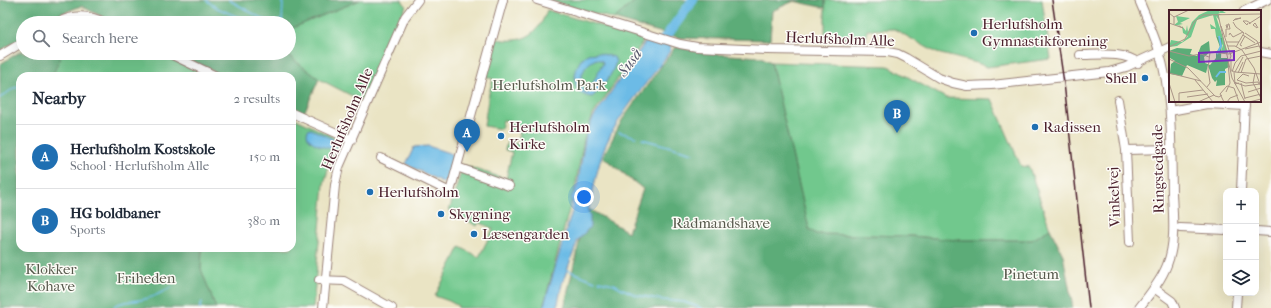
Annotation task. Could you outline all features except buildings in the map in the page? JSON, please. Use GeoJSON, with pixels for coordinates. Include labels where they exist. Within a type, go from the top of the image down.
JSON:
{"type":"FeatureCollection","features":[{"type":"Feature","properties":{"kind":"street","name":"Herlufsholm Alle"},"geometry":{"type":"LineString","coordinates":[[323,308],[322,280],[335,185],[339,167],[405,17],[418,0]]}},
{"type":"Feature","properties":{"kind":"street"},"geometry":{"type":"LineString","coordinates":[[381,158],[450,192],[504,0]]}},
{"type":"Feature","properties":{"kind":"street","name":"Herlufsholm Alle"},"geometry":{"type":"LineString","coordinates":[[537,0],[680,44],[697,47],[888,52],[898,54],[939,78],[966,86],[992,85],[1109,72],[1138,62],[1169,48]]}},
{"type":"Feature","properties":{"kind":"street","name":"Ringstedgade"},"geometry":{"type":"LineString","coordinates":[[1139,0],[1160,52],[1167,87],[1172,149],[1173,227],[1172,244],[1167,266],[1154,288],[1139,308]]}},
{"type":"Feature","properties":{"kind":"street"},"geometry":{"type":"LineString","coordinates":[[1246,10],[1267,0]]}},
{"type":"Feature","properties":{"kind":"street"},"geometry":{"type":"LineString","coordinates":[[78,16],[90,16]]}},
{"type":"Feature","properties":{"kind":"street"},"geometry":{"type":"LineString","coordinates":[[0,56],[16,46]]}},
{"type":"Feature","properties":{"kind":"street"},"geometry":{"type":"LineString","coordinates":[[1261,52],[1271,54]]}},
{"type":"Feature","properties":{"kind":"street"},"geometry":{"type":"LineString","coordinates":[[1080,54],[1122,55],[1133,58],[1138,62]]}},
{"type":"Feature","properties":{"kind":"street"},"geometry":{"type":"LineString","coordinates":[[183,60],[208,72]]}},
{"type":"Feature","properties":{"kind":"street","name":"Vinkelvej"},"geometry":{"type":"LineString","coordinates":[[1118,100],[1126,150],[1130,242]]}},
{"type":"Feature","properties":{"kind":"street"},"geometry":{"type":"LineString","coordinates":[[1170,111],[1206,104],[1245,103],[1241,188]]}},
{"type":"Feature","properties":{"kind":"street"},"geometry":{"type":"LineString","coordinates":[[296,115],[352,140]]}},
{"type":"Feature","properties":{"kind":"street","name":"Vinkelvej"},"geometry":{"type":"LineString","coordinates":[[1126,150],[1172,149]]}},
{"type":"Feature","properties":{"kind":"street"},"geometry":{"type":"LineString","coordinates":[[457,167],[509,186]]}},
{"type":"Feature","properties":{"kind":"street"},"geometry":{"type":"LineString","coordinates":[[1180,228],[1223,230]]}},
{"type":"Feature","properties":{"kind":"street"},"geometry":{"type":"LineString","coordinates":[[1259,231],[1271,232]]}},
{"type":"Feature","properties":{"kind":"street"},"geometry":{"type":"LineString","coordinates":[[322,280],[344,281],[392,308]]}},
{"type":"Feature","properties":{"kind":"street"},"geometry":{"type":"LineString","coordinates":[[1154,288],[1172,301],[1175,308]]}},
{"type":"Feature","properties":{"kind":"street"},"geometry":{"type":"LineString","coordinates":[[1236,308],[1237,296]]}},
{"type":"Feature","properties":{"kind":"green space"},"geometry":{"type":"Polygon","coordinates":[[[0,0],[360,0],[296,27],[296,16],[101,16],[81,6],[58,16],[16,16],[16,41],[0,51],[0,0]]]}},
{"type":"Feature","properties":{"kind":"green space"},"geometry":{"type":"Polygon","coordinates":[[[360,0],[402,0],[406,6],[364,102],[319,79],[294,60],[296,60],[296,27],[360,0]]]}},
{"type":"Feature","properties":{"kind":"green space"},"geometry":{"type":"Polygon","coordinates":[[[548,0],[636,0],[614,19],[548,0]]]}},
{"type":"Feature","properties":{"kind":"green space"},"geometry":{"type":"Polygon","coordinates":[[[636,0],[825,0],[825,8],[794,1],[772,11],[770,40],[680,38],[614,19],[636,0]]]}},
{"type":"Feature","properties":{"kind":"green space","name":"Herlufsholm Gymnastikforening"},"geometry":{"type":"Polygon","coordinates":[[[825,0],[1042,0],[1051,59],[987,67],[937,53],[894,29],[867,30],[866,39],[825,39],[825,0]]]}},
{"type":"Feature","properties":{"kind":"green space","name":"Herlufsholm Park"},"geometry":{"type":"Polygon","coordinates":[[[547,10],[645,39],[593,115],[584,139],[575,188],[543,308],[458,308],[458,306],[449,301],[435,296],[460,247],[479,257],[493,229],[479,222],[477,226],[449,211],[463,165],[506,179],[512,152],[505,150],[507,142],[518,144],[520,132],[509,130],[511,121],[503,120],[501,129],[484,126],[489,93],[493,79],[486,77],[497,39],[515,40],[529,35],[540,25],[547,10]]]}},
{"type":"Feature","properties":{"kind":"green space","name":"Rådmandshave"},"geometry":{"type":"Polygon","coordinates":[[[675,47],[714,54],[761,57],[771,62],[809,229],[816,234],[911,236],[957,240],[1032,240],[1050,229],[1063,255],[1073,308],[564,308],[587,208],[628,232],[643,189],[603,157],[622,120],[675,47]]]}},
{"type":"Feature","properties":{"kind":"green space","name":"Friheden"},"geometry":{"type":"Polygon","coordinates":[[[16,54],[16,60],[59,60],[54,72],[16,72],[16,252],[202,252],[201,269],[216,308],[0,308],[0,64],[16,54]]]}},
{"type":"Feature","properties":{"kind":"green space"},"geometry":{"type":"Polygon","coordinates":[[[59,60],[174,60],[199,72],[53,72],[59,60]]]}},
{"type":"Feature","properties":{"kind":"green space"},"geometry":{"type":"Polygon","coordinates":[[[190,60],[294,60],[319,79],[303,115],[296,112],[296,72],[215,72],[190,60]]]}},
{"type":"Feature","properties":{"kind":"green space"},"geometry":{"type":"Polygon","coordinates":[[[771,62],[888,66],[946,98],[992,99],[1021,166],[1029,167],[1050,229],[1032,240],[957,240],[911,236],[816,234],[809,229],[771,62]]]}},
{"type":"Feature","properties":{"kind":"green space"},"geometry":{"type":"Polygon","coordinates":[[[296,119],[340,140],[329,166],[324,184],[313,308],[216,308],[201,269],[202,252],[296,252],[296,119]]]}},
{"type":"Feature","properties":{"kind":"water"},"geometry":{"type":"Polygon","coordinates":[[[648,38],[671,45],[670,51],[624,112],[611,134],[600,162],[588,211],[590,215],[590,227],[578,240],[562,284],[557,308],[543,308],[572,211],[573,204],[571,198],[577,187],[586,133],[593,118],[648,38]]]}},
{"type":"Feature","properties":{"kind":"water"},"geometry":{"type":"Polygon","coordinates":[[[598,53],[614,57],[616,62],[607,81],[592,97],[584,95],[578,90],[575,77],[576,70],[583,57],[588,54],[598,53]],[[597,59],[592,61],[585,68],[581,78],[581,83],[585,92],[588,92],[603,63],[597,59]]]}},
{"type":"Feature","properties":{"kind":"water"},"geometry":{"type":"Polygon","coordinates":[[[311,129],[335,140],[337,143],[335,149],[326,148],[316,144],[308,138],[308,130],[311,129]]]}},
{"type":"Feature","properties":{"kind":"water"},"geometry":{"type":"Polygon","coordinates":[[[428,146],[452,154],[452,165],[444,183],[406,164],[414,147],[428,146]]]}},
{"type":"Feature","properties":{"kind":"waterway"},"geometry":{"type":"LineString","coordinates":[[206,0],[217,8],[236,16]]}},
{"type":"Feature","properties":{"kind":"waterway"},"geometry":{"type":"LineString","coordinates":[[229,0],[257,16]]}},
{"type":"Feature","properties":{"kind":"waterway"},"geometry":{"type":"LineString","coordinates":[[282,16],[283,0]]}},
{"type":"Feature","properties":{"kind":"waterway","name":"Suså"},"geometry":{"type":"LineString","coordinates":[[659,46],[693,0]]}},
{"type":"Feature","properties":{"kind":"waterway"},"geometry":{"type":"LineString","coordinates":[[0,98],[16,88]]}},
{"type":"Feature","properties":{"kind":"waterway"},"geometry":{"type":"LineString","coordinates":[[619,132],[636,137]]}},
{"type":"Feature","properties":{"kind":"waterway"},"geometry":{"type":"LineString","coordinates":[[642,139],[693,153]]}},
{"type":"Feature","properties":{"kind":"waterway"},"geometry":{"type":"LineString","coordinates":[[567,270],[595,281]]}},
{"type":"Feature","properties":{"kind":"waterway"},"geometry":{"type":"LineString","coordinates":[[599,281],[614,284],[636,295],[684,302],[701,308]]}},
{"type":"Feature","properties":{"kind":"waterway"},"geometry":{"type":"LineString","coordinates":[[114,306],[121,303],[149,298],[172,287]]}},
{"type":"Feature","properties":{"kind":"waterway"},"geometry":{"type":"LineString","coordinates":[[200,308],[202,302]]}},
{"type":"Feature","properties":{"kind":"railway"},"geometry":{"type":"LineString","coordinates":[[1052,0],[1064,83],[1089,308]]}},
{"type":"Feature","properties":{"kind":"place","name":"Herlufsholm Gymnastikforening"},"geometry":{"type":"Point","coordinates":[974,33]}},
{"type":"Feature","properties":{"kind":"place","name":"Shell"},"geometry":{"type":"Point","coordinates":[1145,78]}},
{"type":"Feature","properties":{"kind":"place","name":"Radissen"},"geometry":{"type":"Point","coordinates":[1035,127]}},
{"type":"Feature","properties":{"kind":"place","name":"HG boldbaner"},"geometry":{"type":"Point","coordinates":[897,133]}},
{"type":"Feature","properties":{"kind":"place","name":"Herlufsholm Kirke"},"geometry":{"type":"Point","coordinates":[501,136]}},
{"type":"Feature","properties":{"kind":"place","name":"Herlufsholm Kostskole"},"geometry":{"type":"Point","coordinates":[467,152]}},
{"type":"Feature","properties":{"kind":"place","name":"Herlufsholm"},"geometry":{"type":"Point","coordinates":[370,192]}},
{"type":"Feature","properties":{"kind":"place","name":"Skygning"},"geometry":{"type":"Point","coordinates":[441,214]}},
{"type":"Feature","properties":{"kind":"place","name":"Læsengarden"},"geometry":{"type":"Point","coordinates":[474,234]}},
{"type":"Feature","properties":{"kind":"park label","name":"Pinetum"},"geometry":{"type":"Point","coordinates":[1031,274]}},
{"type":"Feature","properties":{"kind":"park label","name":"Klokker Kohave"},"geometry":{"type":"Point","coordinates":[51,278]}}]}
